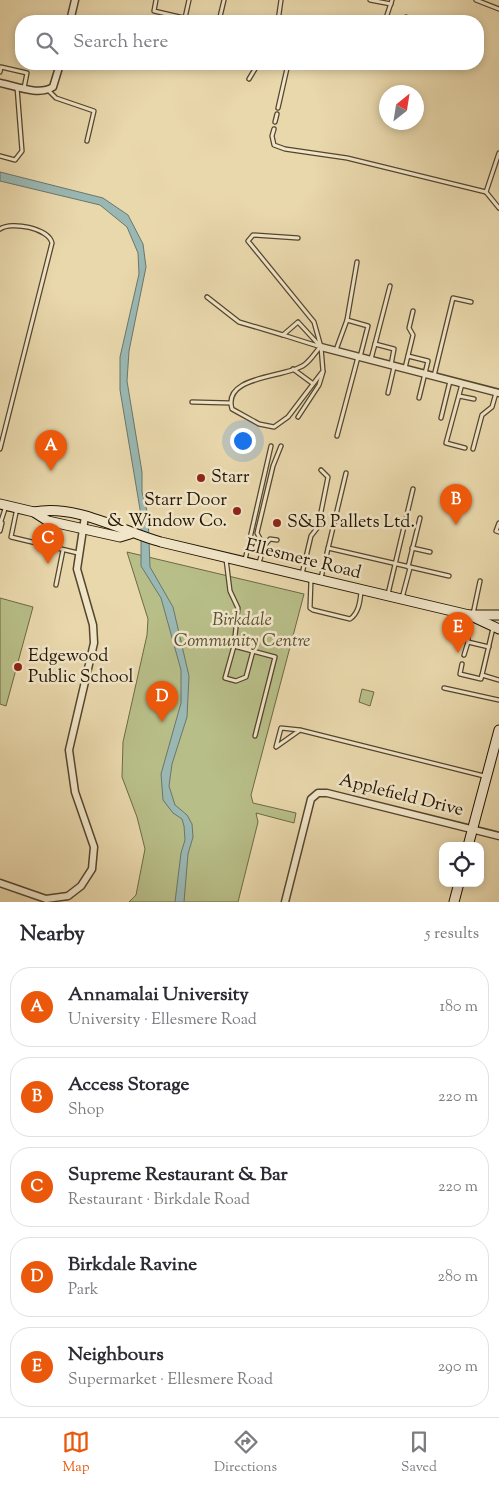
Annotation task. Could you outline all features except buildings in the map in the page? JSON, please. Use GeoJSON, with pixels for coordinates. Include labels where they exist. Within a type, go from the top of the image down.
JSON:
{"type":"FeatureCollection","features":[{"type":"Feature","properties":{"kind":"main road","name":"Ellesmere Road"},"geometry":{"type":"LineString","coordinates":[[3,504],[34,512],[48,521],[120,537],[130,534]]}},
{"type":"Feature","properties":{"kind":"main road","name":"Ellesmere Road"},"geometry":{"type":"LineString","coordinates":[[34,512],[51,509],[84,516],[120,527],[130,534],[361,592],[471,615],[499,615]]}},
{"type":"Feature","properties":{"kind":"main road","name":"Ellesmere Road"},"geometry":{"type":"LineString","coordinates":[[471,615],[496,629]]}},
{"type":"Feature","properties":{"kind":"main road"},"geometry":{"type":"LineString","coordinates":[[469,842],[499,730]]}},
{"type":"Feature","properties":{"kind":"main road"},"geometry":{"type":"LineString","coordinates":[[454,902],[458,887]]}},
{"type":"Feature","properties":{"kind":"street"},"geometry":{"type":"LineString","coordinates":[[71,15],[75,0]]}},
{"type":"Feature","properties":{"kind":"street"},"geometry":{"type":"LineString","coordinates":[[0,83],[48,90],[53,87],[58,70]]}},
{"type":"Feature","properties":{"kind":"street"},"geometry":{"type":"LineString","coordinates":[[321,347],[497,392]]}},
{"type":"Feature","properties":{"kind":"street"},"geometry":{"type":"LineString","coordinates":[[0,883],[46,899],[68,896],[82,886],[92,869],[94,847],[75,792],[69,750],[94,643],[93,625],[77,569],[84,516]]}},
{"type":"Feature","properties":{"kind":"street","name":"Applefield Drive"},"geometry":{"type":"LineString","coordinates":[[285,902],[311,799],[318,793],[327,793],[473,830]]}},
{"type":"Feature","properties":{"kind":"street"},"geometry":{"type":"LineString","coordinates":[[473,830],[499,836]]}},
{"type":"Feature","properties":{"kind":"lane"},"geometry":{"type":"LineString","coordinates":[[156,0],[154,11],[172,15]]}},
{"type":"Feature","properties":{"kind":"lane"},"geometry":{"type":"LineString","coordinates":[[186,15],[189,0]]}},
{"type":"Feature","properties":{"kind":"lane"},"geometry":{"type":"LineString","coordinates":[[221,15],[224,0]]}},
{"type":"Feature","properties":{"kind":"lane"},"geometry":{"type":"LineString","coordinates":[[279,15],[281,0]]}},
{"type":"Feature","properties":{"kind":"lane"},"geometry":{"type":"LineString","coordinates":[[370,0],[391,2],[387,15]]}},
{"type":"Feature","properties":{"kind":"lane"},"geometry":{"type":"LineString","coordinates":[[476,0],[499,9]]}},
{"type":"Feature","properties":{"kind":"lane"},"geometry":{"type":"LineString","coordinates":[[0,72],[1,67],[27,73],[20,87],[22,151],[15,160],[0,156]]}},
{"type":"Feature","properties":{"kind":"lane"},"geometry":{"type":"LineString","coordinates":[[249,79],[254,70]]}},
{"type":"Feature","properties":{"kind":"lane"},"geometry":{"type":"LineString","coordinates":[[278,108],[287,70]]}},
{"type":"Feature","properties":{"kind":"lane"},"geometry":{"type":"LineString","coordinates":[[48,90],[56,98],[94,111],[87,141]]}},
{"type":"Feature","properties":{"kind":"lane"},"geometry":{"type":"LineString","coordinates":[[275,122],[277,114]]}},
{"type":"Feature","properties":{"kind":"lane"},"geometry":{"type":"LineString","coordinates":[[274,129],[272,136],[274,145],[285,149],[347,158],[486,192],[499,208]]}},
{"type":"Feature","properties":{"kind":"lane"},"geometry":{"type":"LineString","coordinates":[[486,192],[499,153]]}},
{"type":"Feature","properties":{"kind":"lane"},"geometry":{"type":"LineString","coordinates":[[0,229],[8,225],[38,230],[47,234],[52,243],[0,449]]}},
{"type":"Feature","properties":{"kind":"lane"},"geometry":{"type":"LineString","coordinates":[[298,238],[252,235],[248,241],[314,322],[321,347],[323,371],[318,385],[298,417]]}},
{"type":"Feature","properties":{"kind":"lane"},"geometry":{"type":"LineString","coordinates":[[336,351],[347,320],[357,262]]}},
{"type":"Feature","properties":{"kind":"lane"},"geometry":{"type":"LineString","coordinates":[[371,360],[390,286]]}},
{"type":"Feature","properties":{"kind":"lane"},"geometry":{"type":"LineString","coordinates":[[208,297],[239,322],[321,347]]}},
{"type":"Feature","properties":{"kind":"lane"},"geometry":{"type":"LineString","coordinates":[[434,376],[453,298],[471,302]]}},
{"type":"Feature","properties":{"kind":"lane"},"geometry":{"type":"LineString","coordinates":[[405,369],[413,335],[409,328],[413,311]]}},
{"type":"Feature","properties":{"kind":"lane"},"geometry":{"type":"LineString","coordinates":[[337,436],[368,326],[347,320]]}},
{"type":"Feature","properties":{"kind":"lane"},"geometry":{"type":"LineString","coordinates":[[283,335],[298,322],[321,347]]}},
{"type":"Feature","properties":{"kind":"lane"},"geometry":{"type":"LineString","coordinates":[[375,344],[394,349],[388,393]]}},
{"type":"Feature","properties":{"kind":"lane"},"geometry":{"type":"LineString","coordinates":[[321,347],[305,364],[251,381],[236,389],[230,403],[232,409],[237,414],[259,424],[274,427],[288,417],[323,371]]}},
{"type":"Feature","properties":{"kind":"lane"},"geometry":{"type":"LineString","coordinates":[[408,356],[428,361],[419,398]]}},
{"type":"Feature","properties":{"kind":"lane"},"geometry":{"type":"LineString","coordinates":[[293,369],[312,383]]}},
{"type":"Feature","properties":{"kind":"lane"},"geometry":{"type":"LineString","coordinates":[[441,418],[450,381]]}},
{"type":"Feature","properties":{"kind":"lane"},"geometry":{"type":"LineString","coordinates":[[462,384],[446,443],[465,448]]}},
{"type":"Feature","properties":{"kind":"lane"},"geometry":{"type":"LineString","coordinates":[[473,449],[482,415],[492,407],[497,392]]}},
{"type":"Feature","properties":{"kind":"lane"},"geometry":{"type":"LineString","coordinates":[[459,396],[474,400]]}},
{"type":"Feature","properties":{"kind":"lane"},"geometry":{"type":"LineString","coordinates":[[192,402],[230,403]]}},
{"type":"Feature","properties":{"kind":"lane"},"geometry":{"type":"LineString","coordinates":[[244,563],[271,446]]}},
{"type":"Feature","properties":{"kind":"lane"},"geometry":{"type":"LineString","coordinates":[[264,546],[257,533],[273,466],[281,446]]}},
{"type":"Feature","properties":{"kind":"lane"},"geometry":{"type":"LineString","coordinates":[[302,577],[311,536],[318,527],[328,477],[321,470]]}},
{"type":"Feature","properties":{"kind":"lane"},"geometry":{"type":"LineString","coordinates":[[346,473],[328,548],[316,580],[310,608],[350,618],[354,617],[361,592]]}},
{"type":"Feature","properties":{"kind":"lane"},"geometry":{"type":"LineString","coordinates":[[387,597],[413,489]]}},
{"type":"Feature","properties":{"kind":"lane"},"geometry":{"type":"LineString","coordinates":[[0,531],[3,504]]}},
{"type":"Feature","properties":{"kind":"lane"},"geometry":{"type":"LineString","coordinates":[[18,508],[11,537],[78,553]]}},
{"type":"Feature","properties":{"kind":"lane"},"geometry":{"type":"LineString","coordinates":[[402,601],[420,518]]}},
{"type":"Feature","properties":{"kind":"lane"},"geometry":{"type":"LineString","coordinates":[[499,523],[496,531],[499,532]]}},
{"type":"Feature","properties":{"kind":"lane"},"geometry":{"type":"LineString","coordinates":[[258,566],[264,546],[270,539],[277,540]]}},
{"type":"Feature","properties":{"kind":"lane"},"geometry":{"type":"LineString","coordinates":[[328,548],[449,576]]}},
{"type":"Feature","properties":{"kind":"lane"},"geometry":{"type":"LineString","coordinates":[[412,548],[430,552]]}},
{"type":"Feature","properties":{"kind":"lane"},"geometry":{"type":"LineString","coordinates":[[56,585],[63,550]]}},
{"type":"Feature","properties":{"kind":"lane"},"geometry":{"type":"LineString","coordinates":[[226,558],[230,591],[238,608],[234,646],[225,678],[236,681],[246,677],[253,651]]}},
{"type":"Feature","properties":{"kind":"lane"},"geometry":{"type":"LineString","coordinates":[[464,655],[468,642],[471,615],[480,581]]}},
{"type":"Feature","properties":{"kind":"lane"},"geometry":{"type":"LineString","coordinates":[[462,664],[460,674],[481,679],[482,664],[496,629]]}},
{"type":"Feature","properties":{"kind":"lane"},"geometry":{"type":"LineString","coordinates":[[468,642],[489,647]]}},
{"type":"Feature","properties":{"kind":"lane"},"geometry":{"type":"LineString","coordinates":[[234,646],[275,657],[255,736]]}},
{"type":"Feature","properties":{"kind":"lane"},"geometry":{"type":"LineString","coordinates":[[482,675],[499,680]]}},
{"type":"Feature","properties":{"kind":"lane"},"geometry":{"type":"LineString","coordinates":[[444,688],[499,700]]}},
{"type":"Feature","properties":{"kind":"lane"},"geometry":{"type":"LineString","coordinates":[[300,730],[276,747],[281,728],[300,730],[486,776]]}},
{"type":"Feature","properties":{"kind":"green space","name":"Birkdale Community Centre"},"geometry":{"type":"Polygon","coordinates":[[[127,552],[304,594],[251,795],[253,803],[296,813],[294,823],[256,813],[258,822],[238,902],[129,902],[136,895],[145,849],[137,817],[122,777],[123,742],[147,635],[148,619],[127,552]]]}},
{"type":"Feature","properties":{"kind":"green space"},"geometry":{"type":"Polygon","coordinates":[[[0,598],[33,607],[6,706],[0,704],[0,598]]]}},
{"type":"Feature","properties":{"kind":"green space"},"geometry":{"type":"Polygon","coordinates":[[[362,689],[374,692],[370,706],[359,702],[362,689]]]}},
{"type":"Feature","properties":{"kind":"water"},"geometry":{"type":"Polygon","coordinates":[[[0,172],[103,198],[128,215],[143,244],[146,267],[129,351],[127,381],[142,472],[142,492],[148,515],[150,567],[173,607],[189,676],[187,717],[172,764],[169,786],[175,805],[187,815],[192,824],[193,837],[188,854],[184,902],[175,902],[181,853],[185,840],[184,826],[182,819],[173,813],[163,800],[161,774],[181,703],[181,670],[161,598],[141,566],[141,515],[120,390],[120,357],[139,274],[138,253],[127,227],[100,205],[0,181],[0,172]]]}},
{"type":"Feature","properties":{"kind":"place","name":"Annamalai University"},"geometry":{"type":"Point","coordinates":[51,471]}},
{"type":"Feature","properties":{"kind":"place","name":"Starr"},"geometry":{"type":"Point","coordinates":[201,478]}},
{"type":"Feature","properties":{"kind":"place","name":"Starr Door & Window Co."},"geometry":{"type":"Point","coordinates":[237,511]}},
{"type":"Feature","properties":{"kind":"place","name":"S&B Pallets Ltd."},"geometry":{"type":"Point","coordinates":[277,523]}},
{"type":"Feature","properties":{"kind":"place","name":"Access Storage"},"geometry":{"type":"Point","coordinates":[456,525]}},
{"type":"Feature","properties":{"kind":"place","name":"Supreme Restaurant & Bar"},"geometry":{"type":"Point","coordinates":[48,564]}},
{"type":"Feature","properties":{"kind":"place","name":"Neighbours"},"geometry":{"type":"Point","coordinates":[458,653]}},
{"type":"Feature","properties":{"kind":"place","name":"Edgewood Public School"},"geometry":{"type":"Point","coordinates":[18,667]}},
{"type":"Feature","properties":{"kind":"place","name":"Birkdale Ravine"},"geometry":{"type":"Point","coordinates":[162,722]}}]}
